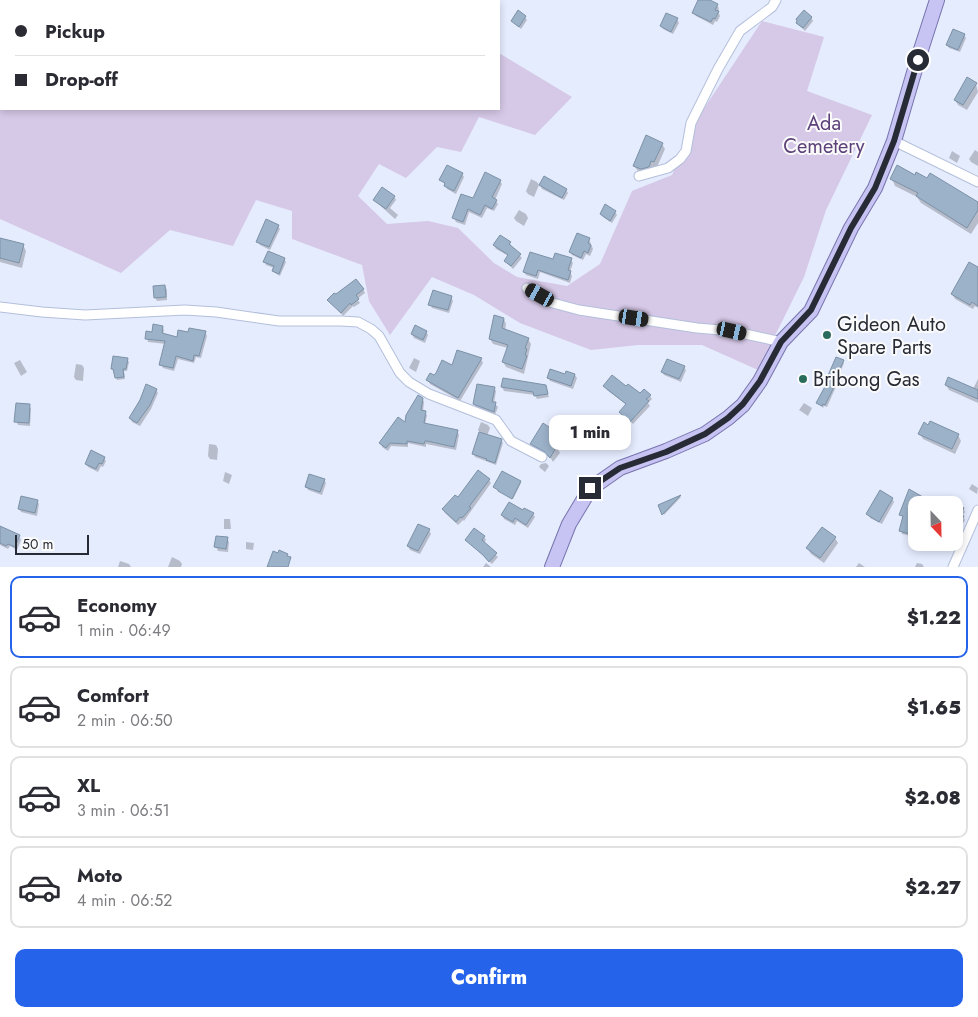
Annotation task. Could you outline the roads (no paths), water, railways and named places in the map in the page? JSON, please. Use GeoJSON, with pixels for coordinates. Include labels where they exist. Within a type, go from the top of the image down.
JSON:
{"type":"FeatureCollection","features":[{"type":"Feature","properties":{"kind":"main road"},"geometry":{"type":"LineString","coordinates":[[552,567],[568,524],[590,488],[620,468],[666,452],[705,434],[728,418],[743,404],[760,381],[781,342],[811,310],[851,228],[875,188],[894,141],[937,0]]}},
{"type":"Feature","properties":{"kind":"street"},"geometry":{"type":"LineString","coordinates":[[639,176],[668,168],[680,159],[686,151],[691,123],[718,69],[740,31],[772,7],[776,0]]}},
{"type":"Feature","properties":{"kind":"street"},"geometry":{"type":"LineString","coordinates":[[894,141],[978,182]]}},
{"type":"Feature","properties":{"kind":"street"},"geometry":{"type":"LineString","coordinates":[[528,288],[553,302],[579,310],[697,328],[732,331],[781,342]]}},
{"type":"Feature","properties":{"kind":"street"},"geometry":{"type":"LineString","coordinates":[[0,307],[85,315],[186,310],[216,312],[278,321],[358,322],[379,336],[400,373],[409,382],[429,394],[496,420],[512,440],[542,457]]}},
{"type":"Feature","properties":{"kind":"street"},"geometry":{"type":"LineString","coordinates":[[953,567],[978,510]]}},
{"type":"Feature","properties":{"kind":"place","name":"Gideon Auto Spare Parts"},"geometry":{"type":"Point","coordinates":[827,335]}},
{"type":"Feature","properties":{"kind":"place","name":"Bribong Gas"},"geometry":{"type":"Point","coordinates":[803,379]}},
{"type":"Feature","properties":{"kind":"park label","name":"Ada Cemetery"},"geometry":{"type":"Point","coordinates":[824,134]}}]}
